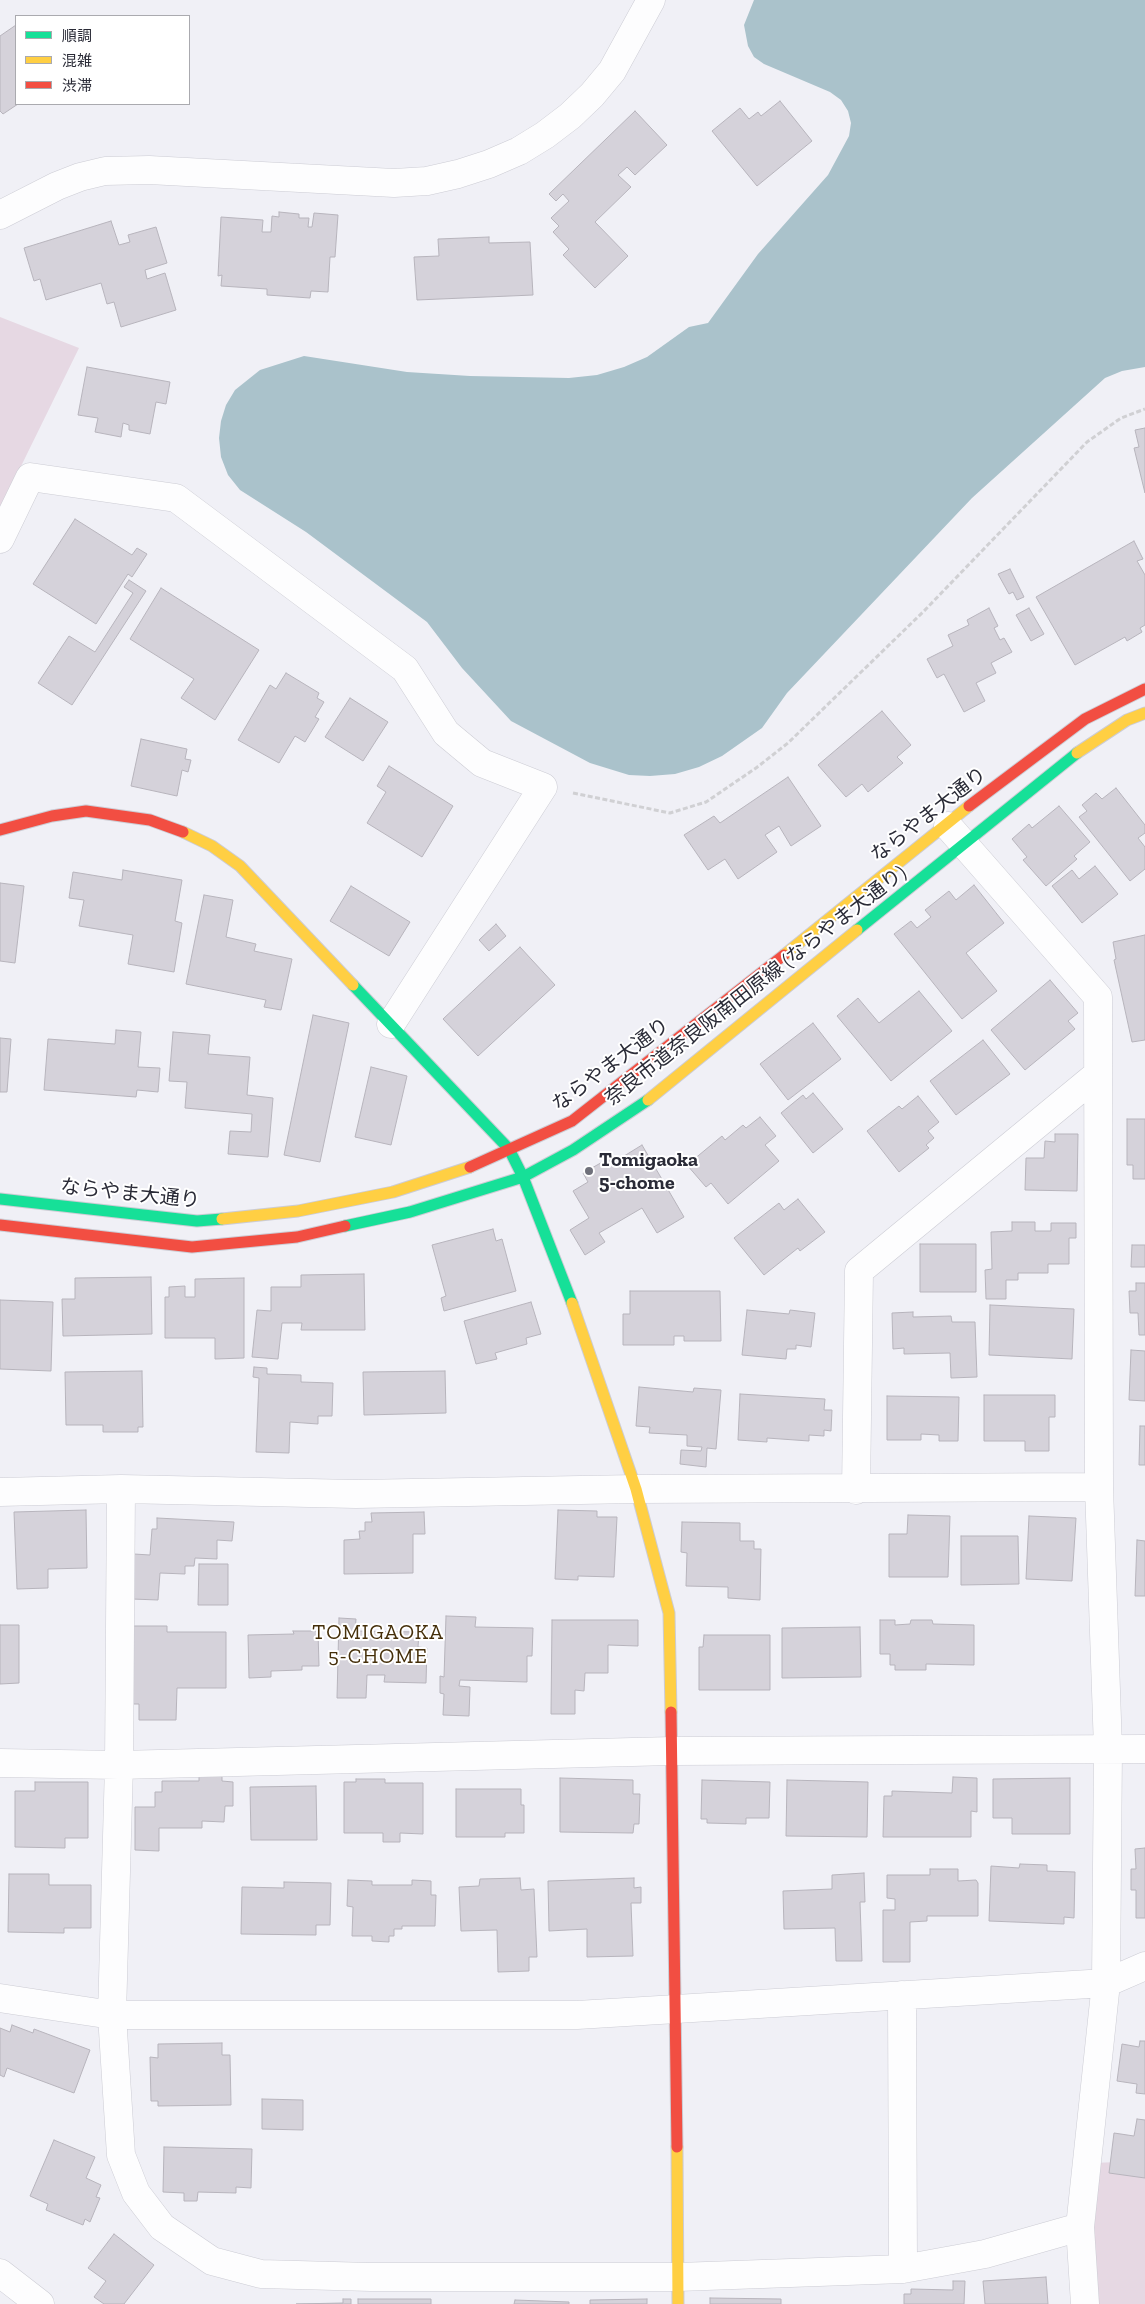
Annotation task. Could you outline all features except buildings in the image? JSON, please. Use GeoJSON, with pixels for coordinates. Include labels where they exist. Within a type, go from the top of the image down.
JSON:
{"type":"FeatureCollection","features":[{"type":"Feature","properties":{"kind":"street"},"geometry":{"type":"LineString","coordinates":[[0,215],[57,186],[80,177],[105,171],[149,170],[394,183],[434,179],[489,164],[519,151],[545,135],[570,116],[592,95],[612,71],[651,0]]}},
{"type":"Feature","properties":{"kind":"street"},"geometry":{"type":"LineString","coordinates":[[0,539],[30,477],[176,498],[405,669],[446,733],[482,763],[542,787],[392,1024]]}},
{"type":"Feature","properties":{"kind":"street","name":"ならやま大通り"},"geometry":{"type":"LineString","coordinates":[[0,1199],[197,1222],[298,1212],[393,1192],[460,1171],[572,1121],[803,941],[946,823],[1085,719],[1145,689]]}},
{"type":"Feature","properties":{"kind":"street","name":"奈良市道奈良阪南田原線 (ならやま大通り)"},"geometry":{"type":"LineString","coordinates":[[0,1225],[100,1238],[192,1247],[297,1236],[410,1212],[523,1177],[573,1150],[650,1098],[1066,761],[1127,720],[1145,713]]}},
{"type":"Feature","properties":{"kind":"street"},"geometry":{"type":"LineString","coordinates":[[0,830],[52,816],[86,811],[150,820],[212,846],[240,866],[392,1024],[509,1149],[523,1177],[560,1269],[636,1489],[669,1613],[677,2009],[678,2304]]}},
{"type":"Feature","properties":{"kind":"street"},"geometry":{"type":"LineString","coordinates":[[946,823],[1098,997],[1098,1487],[1108,1749],[1106,1983],[1080,2227],[1085,2304]]}},
{"type":"Feature","properties":{"kind":"street"},"geometry":{"type":"LineString","coordinates":[[856,1490],[859,1271],[1098,1074]]}},
{"type":"Feature","properties":{"kind":"street"},"geometry":{"type":"LineString","coordinates":[[0,1492],[121,1489],[356,1494],[636,1489],[856,1490],[1098,1487]]}},
{"type":"Feature","properties":{"kind":"street"},"geometry":{"type":"LineString","coordinates":[[121,1489],[119,1765],[112,2015],[121,2155],[136,2193],[162,2227],[212,2261],[261,2274],[371,2277],[678,2277],[903,2269],[985,2254],[1080,2227]]}},
{"type":"Feature","properties":{"kind":"street"},"geometry":{"type":"LineString","coordinates":[[0,1763],[119,1765],[672,1752],[1145,1749]]}},
{"type":"Feature","properties":{"kind":"street"},"geometry":{"type":"LineString","coordinates":[[0,1998],[112,2015],[577,2015],[1106,1983],[1145,1966]]}},
{"type":"Feature","properties":{"kind":"street"},"geometry":{"type":"LineString","coordinates":[[902,1995],[903,2269]]}},
{"type":"Feature","properties":{"kind":"street"},"geometry":{"type":"LineString","coordinates":[[0,2273],[40,2304]]}},
{"type":"Feature","properties":{"kind":"path"},"geometry":{"type":"LineString","coordinates":[[542,787],[670,813],[706,802],[756,768],[788,743],[924,611],[1088,442],[1121,418],[1145,409]]}},
{"type":"Feature","properties":{"kind":"shaded area"},"geometry":{"type":"Polygon","coordinates":[[[0,317],[79,348],[0,509],[0,317]]]}},
{"type":"Feature","properties":{"kind":"shaded area"},"geometry":{"type":"Polygon","coordinates":[[[1145,2161],[1145,2304],[1096,2304],[1092,2163],[1145,2161]]]}},
{"type":"Feature","properties":{"kind":"water"},"geometry":{"type":"Polygon","coordinates":[[[754,0],[1145,0],[1145,367],[1122,371],[1105,378],[972,498],[787,693],[762,728],[722,756],[699,767],[675,774],[629,775],[590,763],[511,721],[462,668],[427,622],[306,532],[240,490],[228,475],[221,457],[219,438],[221,421],[226,405],[235,390],[260,370],[304,356],[407,372],[470,376],[569,378],[597,375],[624,367],[647,357],[689,327],[708,323],[758,254],[828,175],[849,136],[851,123],[848,111],[841,100],[830,92],[764,64],[754,57],[748,46],[744,25],[754,0]]]}},
{"type":"Feature","properties":{"kind":"traffic: fast"},"geometry":{"type":"LineString","coordinates":[[857,930],[1077,753]]}},
{"type":"Feature","properties":{"kind":"traffic: fast"},"geometry":{"type":"LineString","coordinates":[[353,985],[509,1149],[523,1177],[572,1303]]}},
{"type":"Feature","properties":{"kind":"traffic: fast"},"geometry":{"type":"LineString","coordinates":[[345,1226],[410,1212],[523,1177],[573,1150],[648,1100]]}},
{"type":"Feature","properties":{"kind":"traffic: fast"},"geometry":{"type":"LineString","coordinates":[[0,1199],[197,1221],[222,1219]]}},
{"type":"Feature","properties":{"kind":"traffic: slow"},"geometry":{"type":"LineString","coordinates":[[1077,753],[1127,720],[1145,713]]}},
{"type":"Feature","properties":{"kind":"traffic: slow"},"geometry":{"type":"LineString","coordinates":[[784,955],[969,806]]}},
{"type":"Feature","properties":{"kind":"traffic: slow"},"geometry":{"type":"LineString","coordinates":[[183,832],[212,846],[240,866],[353,985]]}},
{"type":"Feature","properties":{"kind":"traffic: slow"},"geometry":{"type":"LineString","coordinates":[[648,1100],[857,930]]}},
{"type":"Feature","properties":{"kind":"traffic: slow"},"geometry":{"type":"LineString","coordinates":[[222,1219],[298,1211],[393,1192],[470,1167]]}},
{"type":"Feature","properties":{"kind":"traffic: slow"},"geometry":{"type":"LineString","coordinates":[[572,1303],[636,1489],[669,1613],[671,1712]]}},
{"type":"Feature","properties":{"kind":"traffic: slow"},"geometry":{"type":"LineString","coordinates":[[677,2147],[678,2304]]}},
{"type":"Feature","properties":{"kind":"traffic: jam"},"geometry":{"type":"LineString","coordinates":[[969,806],[1085,719],[1145,689]]}},
{"type":"Feature","properties":{"kind":"traffic: jam"},"geometry":{"type":"LineString","coordinates":[[0,830],[52,816],[86,811],[150,820],[183,832]]}},
{"type":"Feature","properties":{"kind":"traffic: jam"},"geometry":{"type":"LineString","coordinates":[[470,1167],[572,1121],[784,955]]}},
{"type":"Feature","properties":{"kind":"traffic: jam"},"geometry":{"type":"LineString","coordinates":[[0,1225],[192,1247],[297,1237],[345,1226]]}},
{"type":"Feature","properties":{"kind":"traffic: jam"},"geometry":{"type":"LineString","coordinates":[[671,1712],[677,2147]]}},
{"type":"Feature","properties":{"kind":"place","name":"Tomigaoka 5-chome"},"geometry":{"type":"Point","coordinates":[589,1171]}},
{"type":"Feature","properties":{"kind":"district","name":"TOMIGAOKA 5-CHOME"},"geometry":{"type":"Point","coordinates":[378,1645]}}]}
